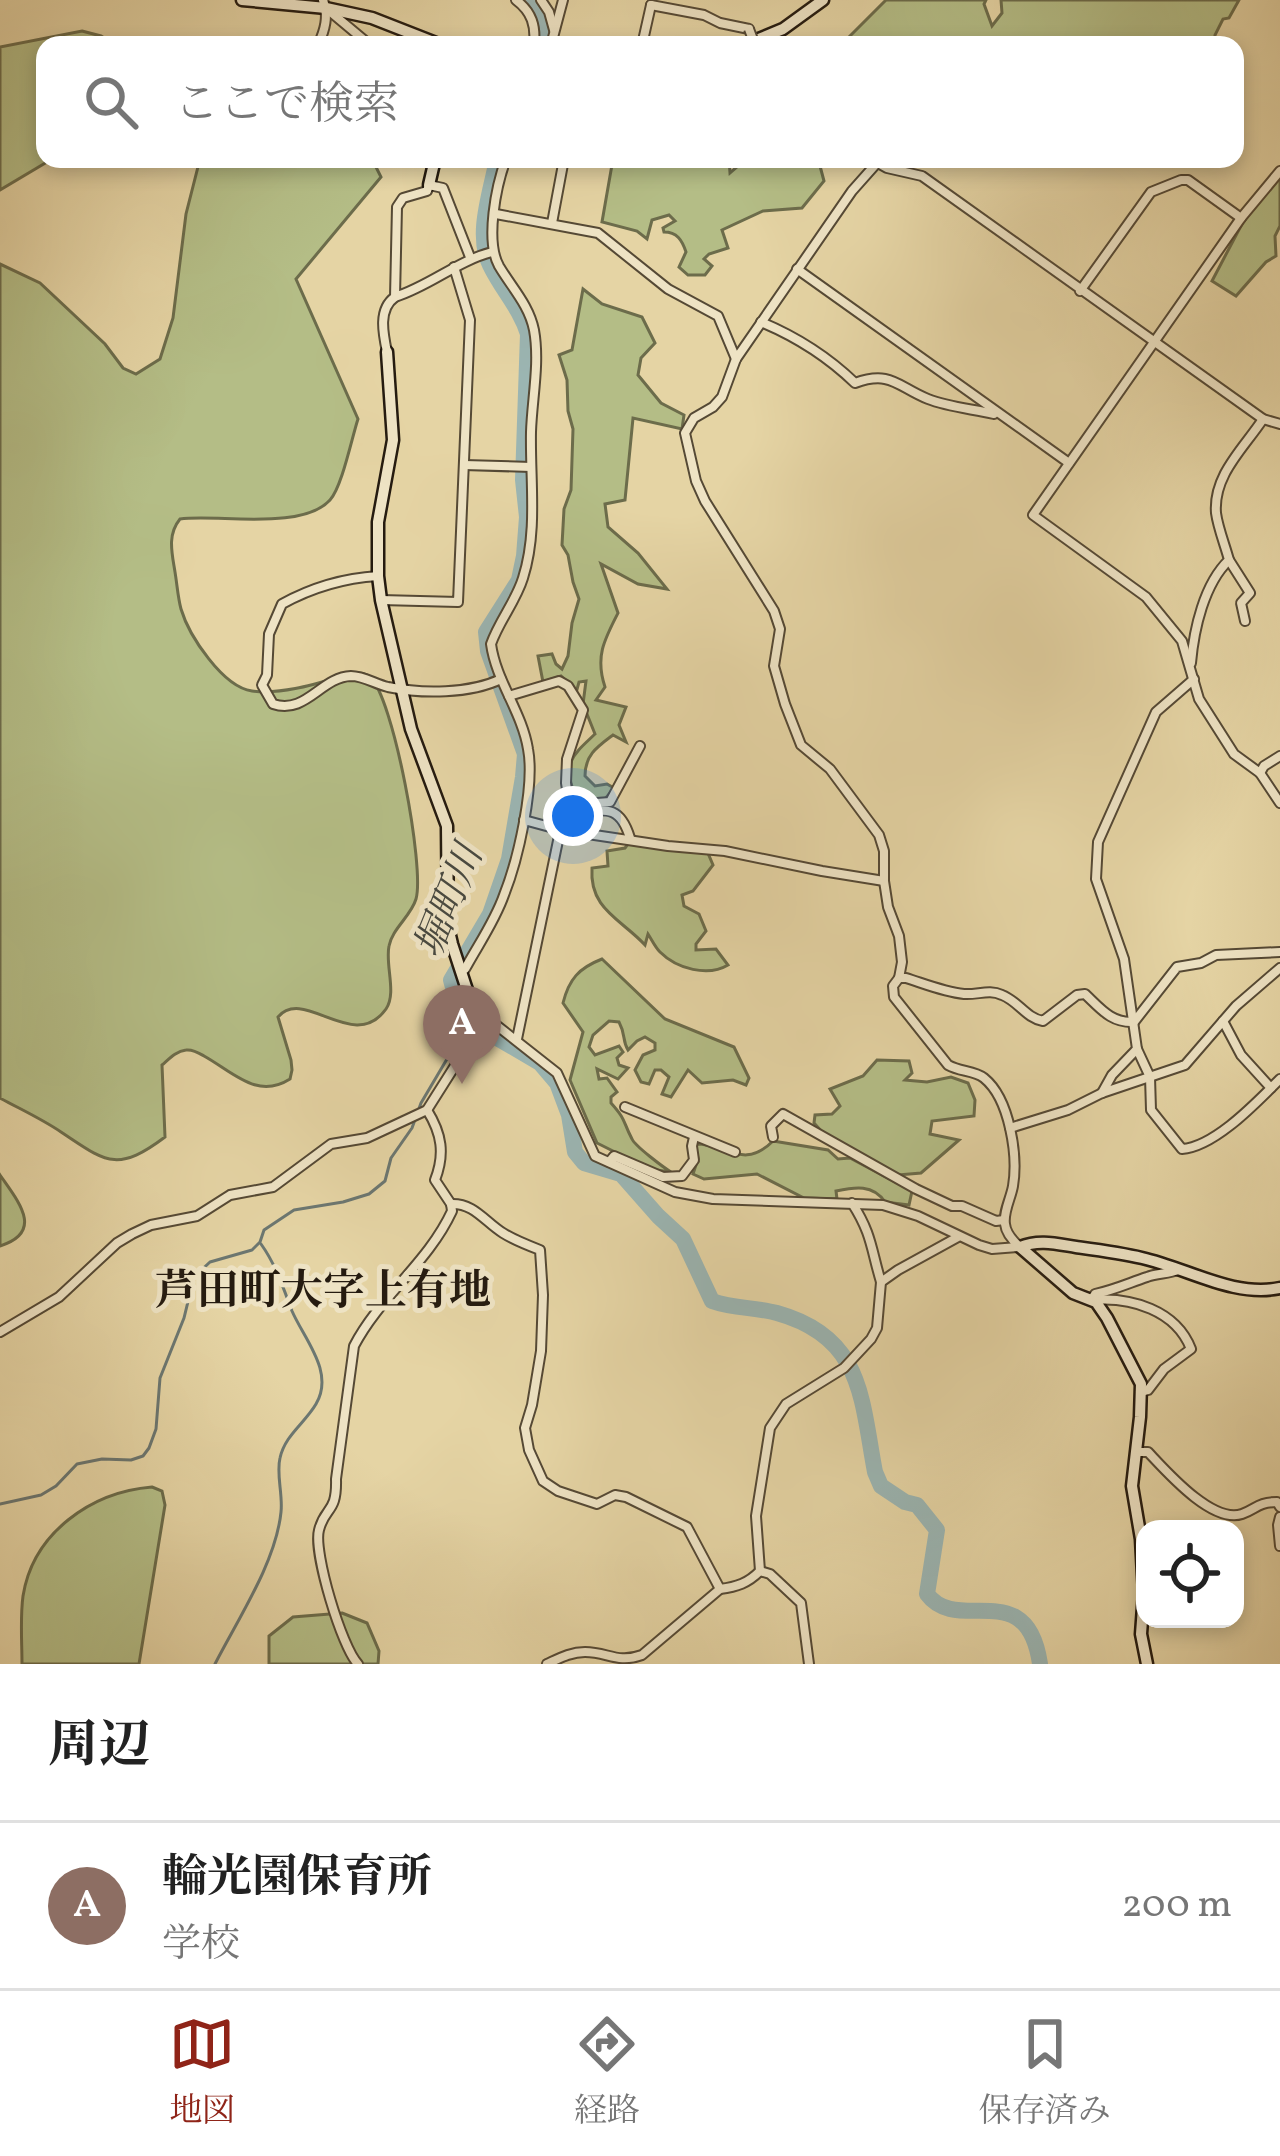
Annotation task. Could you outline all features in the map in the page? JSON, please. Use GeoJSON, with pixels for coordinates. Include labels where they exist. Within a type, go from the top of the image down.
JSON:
{"type":"FeatureCollection","features":[{"type":"Feature","properties":{"kind":"main road"},"geometry":{"type":"LineString","coordinates":[[242,0],[324,4],[418,36]]}},
{"type":"Feature","properties":{"kind":"main road"},"geometry":{"type":"LineString","coordinates":[[766,36],[823,0]]}},
{"type":"Feature","properties":{"kind":"main road"},"geometry":{"type":"LineString","coordinates":[[429,185],[433,168]]}},
{"type":"Feature","properties":{"kind":"main road"},"geometry":{"type":"LineString","coordinates":[[387,352],[393,440],[378,522],[381,600],[411,729],[448,826],[448,927],[468,993],[483,1013]]}},
{"type":"Feature","properties":{"kind":"main road"},"geometry":{"type":"LineString","coordinates":[[1147,1664],[1141,1634],[1141,1539],[1132,1486],[1141,1384],[1096,1302],[1073,1293],[1020,1247],[1045,1242],[1144,1258],[1255,1292],[1280,1288]]}},
{"type":"Feature","properties":{"kind":"street"},"geometry":{"type":"LineString","coordinates":[[516,0],[530,13],[534,36]]}},
{"type":"Feature","properties":{"kind":"street"},"geometry":{"type":"LineString","coordinates":[[542,0],[554,12]]}},
{"type":"Feature","properties":{"kind":"street"},"geometry":{"type":"LineString","coordinates":[[554,36],[554,12],[563,0]]}},
{"type":"Feature","properties":{"kind":"street"},"geometry":{"type":"LineString","coordinates":[[644,36],[652,2],[749,29],[752,36]]}},
{"type":"Feature","properties":{"kind":"street"},"geometry":{"type":"LineString","coordinates":[[322,36],[324,4]]}},
{"type":"Feature","properties":{"kind":"street"},"geometry":{"type":"LineString","coordinates":[[324,4],[360,36]]}},
{"type":"Feature","properties":{"kind":"street"},"geometry":{"type":"LineString","coordinates":[[530,13],[554,12]]}},
{"type":"Feature","properties":{"kind":"street"},"geometry":{"type":"LineString","coordinates":[[459,970],[465,969],[504,896],[524,820],[529,776],[529,750],[491,644],[522,584],[533,510],[535,332],[526,306],[492,252],[503,168]]}},
{"type":"Feature","properties":{"kind":"street"},"geometry":{"type":"LineString","coordinates":[[552,223],[562,168]]}},
{"type":"Feature","properties":{"kind":"street"},"geometry":{"type":"LineString","coordinates":[[869,168],[736,359],[722,397],[694,418],[685,433],[705,502],[774,610],[781,629],[774,666],[801,745],[830,770],[879,835],[888,908],[899,935],[902,962],[894,997],[948,1065],[981,1075],[988,1082],[1010,1128],[1015,1178],[1004,1220],[1010,1239],[1020,1247]]}},
{"type":"Feature","properties":{"kind":"street"},"geometry":{"type":"LineString","coordinates":[[894,168],[922,176],[1263,418],[1280,424]]}},
{"type":"Feature","properties":{"kind":"street"},"geometry":{"type":"LineString","coordinates":[[1280,171],[1241,218],[1033,515],[1146,597],[1182,641],[1199,699],[1234,754],[1260,773],[1280,803]]}},
{"type":"Feature","properties":{"kind":"street"},"geometry":{"type":"LineString","coordinates":[[1080,290],[1150,192],[1189,180],[1241,218]]}},
{"type":"Feature","properties":{"kind":"street"},"geometry":{"type":"LineString","coordinates":[[395,297],[398,206],[403,197],[427,190],[429,185],[443,188],[472,257]]}},
{"type":"Feature","properties":{"kind":"street"},"geometry":{"type":"LineString","coordinates":[[496,214],[598,233],[668,290],[718,316],[736,359]]}},
{"type":"Feature","properties":{"kind":"street"},"geometry":{"type":"LineString","coordinates":[[387,352],[385,304],[472,257],[492,252]]}},
{"type":"Feature","properties":{"kind":"street"},"geometry":{"type":"LineString","coordinates":[[381,600],[458,602],[470,320],[454,267]]}},
{"type":"Feature","properties":{"kind":"street"},"geometry":{"type":"LineString","coordinates":[[797,269],[1069,463]]}},
{"type":"Feature","properties":{"kind":"street"},"geometry":{"type":"LineString","coordinates":[[761,322],[797,337],[855,383],[882,379],[903,384],[928,399],[996,411]]}},
{"type":"Feature","properties":{"kind":"street"},"geometry":{"type":"LineString","coordinates":[[1244,621],[1241,603],[1250,592],[1229,560],[1216,513],[1229,463],[1263,418]]}},
{"type":"Feature","properties":{"kind":"street"},"geometry":{"type":"LineString","coordinates":[[464,466],[531,467]]}},
{"type":"Feature","properties":{"kind":"street"},"geometry":{"type":"LineString","coordinates":[[1191,667],[1198,619],[1219,570],[1229,560]]}},
{"type":"Feature","properties":{"kind":"street"},"geometry":{"type":"LineString","coordinates":[[378,576],[340,582],[282,604],[269,634],[262,686],[273,704],[284,708],[298,704],[352,676],[387,687],[452,692],[501,679]]}},
{"type":"Feature","properties":{"kind":"street"},"geometry":{"type":"LineString","coordinates":[[1194,679],[1156,712],[1098,842],[1096,880],[1124,959],[1138,1049],[1150,1077],[1151,1110],[1182,1149],[1192,1148],[1242,1117],[1280,1079]]}},
{"type":"Feature","properties":{"kind":"street"},"geometry":{"type":"LineString","coordinates":[[508,696],[559,681],[568,686],[583,710],[567,759],[569,803],[580,812],[603,808],[615,812],[630,838]]}},
{"type":"Feature","properties":{"kind":"street"},"geometry":{"type":"LineString","coordinates":[[593,810],[597,803],[610,802],[640,746]]}},
{"type":"Feature","properties":{"kind":"street"},"geometry":{"type":"LineString","coordinates":[[1260,773],[1280,756]]}},
{"type":"Feature","properties":{"kind":"street"},"geometry":{"type":"LineString","coordinates":[[524,820],[560,830],[725,851],[884,880]]}},
{"type":"Feature","properties":{"kind":"street"},"geometry":{"type":"LineString","coordinates":[[517,1041],[560,830]]}},
{"type":"Feature","properties":{"kind":"street"},"geometry":{"type":"LineString","coordinates":[[1134,1022],[1177,967],[1201,964],[1216,955],[1280,952]]}},
{"type":"Feature","properties":{"kind":"street"},"geometry":{"type":"LineString","coordinates":[[1010,1128],[1185,1065],[1222,1021],[1280,968]]}},
{"type":"Feature","properties":{"kind":"street"},"geometry":{"type":"LineString","coordinates":[[899,979],[952,993],[989,991],[1007,996],[1034,1020],[1043,1021],[1085,994],[1108,1017],[1134,1022]]}},
{"type":"Feature","properties":{"kind":"street"},"geometry":{"type":"LineString","coordinates":[[0,1331],[59,1297],[116,1243],[133,1234],[197,1216],[230,1195],[273,1187],[332,1144],[367,1138],[427,1110],[458,1061],[468,1030],[483,1013],[557,1073],[596,1156],[675,1192],[713,1199],[900,1209],[992,1249],[1020,1247]]}},
{"type":"Feature","properties":{"kind":"street"},"geometry":{"type":"LineString","coordinates":[[1222,1021],[1240,1055],[1271,1088]]}},
{"type":"Feature","properties":{"kind":"street"},"geometry":{"type":"LineString","coordinates":[[1102,1093],[1112,1075],[1138,1049]]}},
{"type":"Feature","properties":{"kind":"street"},"geometry":{"type":"LineString","coordinates":[[625,1107],[735,1152]]}},
{"type":"Feature","properties":{"kind":"street"},"geometry":{"type":"LineString","coordinates":[[358,1664],[340,1631],[318,1548],[319,1528],[337,1501],[354,1346],[364,1327],[430,1250],[452,1211],[435,1180],[442,1160],[437,1125],[427,1110]]}},
{"type":"Feature","properties":{"kind":"street"},"geometry":{"type":"LineString","coordinates":[[773,1137],[771,1126],[783,1114],[916,1190],[1004,1220]]}},
{"type":"Feature","properties":{"kind":"street"},"geometry":{"type":"LineString","coordinates":[[609,1162],[614,1156],[663,1178],[682,1175],[694,1160],[694,1137]]}},
{"type":"Feature","properties":{"kind":"street"},"geometry":{"type":"LineString","coordinates":[[547,1664],[569,1654],[590,1652],[630,1661],[720,1589],[750,1581],[760,1570],[756,1516],[770,1428],[786,1405],[844,1368],[878,1328],[876,1254],[852,1203]]}},
{"type":"Feature","properties":{"kind":"street"},"geometry":{"type":"LineString","coordinates":[[451,1204],[475,1209],[497,1229],[540,1250],[541,1352],[525,1428],[539,1475],[565,1494],[597,1504],[626,1497],[687,1527],[720,1589]]}},
{"type":"Feature","properties":{"kind":"street"},"geometry":{"type":"LineString","coordinates":[[880,1282],[958,1238]]}},
{"type":"Feature","properties":{"kind":"street"},"geometry":{"type":"LineString","coordinates":[[1091,1300],[1095,1294],[1180,1269]]}},
{"type":"Feature","properties":{"kind":"street"},"geometry":{"type":"LineString","coordinates":[[1091,1300],[1137,1303],[1158,1311],[1186,1338],[1191,1349],[1163,1369],[1148,1390],[1140,1392]]}},
{"type":"Feature","properties":{"kind":"street"},"geometry":{"type":"LineString","coordinates":[[1135,1452],[1148,1453],[1210,1508],[1242,1514],[1264,1502],[1277,1502],[1280,1507]]}},
{"type":"Feature","properties":{"kind":"street"},"geometry":{"type":"LineString","coordinates":[[1280,1517],[1280,1546]]}},
{"type":"Feature","properties":{"kind":"street"},"geometry":{"type":"LineString","coordinates":[[760,1570],[801,1603],[809,1664]]}},
{"type":"Feature","properties":{"kind":"green space"},"geometry":{"type":"Polygon","coordinates":[[[886,0],[986,0],[992,26],[1002,13],[1001,0],[1239,0],[1215,36],[850,36],[886,0]]]}},
{"type":"Feature","properties":{"kind":"green space"},"geometry":{"type":"Polygon","coordinates":[[[82,31],[101,36],[56,36],[82,31]]]}},
{"type":"Feature","properties":{"kind":"green space"},"geometry":{"type":"Polygon","coordinates":[[[36,40],[37,168],[0,190],[0,47],[36,40]]]}},
{"type":"Feature","properties":{"kind":"green space"},"geometry":{"type":"Polygon","coordinates":[[[198,168],[376,168],[381,177],[296,279],[358,419],[334,494],[317,510],[300,515],[180,519],[172,544],[185,620],[199,646],[230,680],[265,692],[353,673],[370,677],[397,747],[418,881],[416,899],[391,940],[389,1002],[373,1021],[359,1025],[289,1010],[278,1017],[291,1060],[290,1079],[267,1087],[246,1081],[196,1052],[179,1052],[162,1065],[165,1137],[134,1156],[111,1159],[0,1098],[0,264],[40,283],[105,344],[123,368],[136,374],[160,359],[173,318],[186,214],[198,168]]]}},
{"type":"Feature","properties":{"kind":"green space"},"geometry":{"type":"Polygon","coordinates":[[[611,168],[730,168],[730,173],[736,168],[821,168],[824,181],[802,208],[763,211],[722,230],[728,248],[704,259],[712,266],[705,275],[688,275],[679,267],[686,252],[676,235],[664,232],[675,221],[669,215],[652,220],[647,239],[637,231],[602,222],[611,168]]]}},
{"type":"Feature","properties":{"kind":"green space"},"geometry":{"type":"Polygon","coordinates":[[[1280,176],[1276,256],[1236,296],[1212,281],[1243,222],[1280,176]]]}},
{"type":"Feature","properties":{"kind":"green space"},"geometry":{"type":"Polygon","coordinates":[[[583,289],[602,304],[642,317],[655,343],[641,358],[638,375],[661,403],[684,415],[682,429],[633,418],[625,500],[605,504],[608,527],[638,553],[667,589],[638,584],[601,564],[618,613],[602,649],[605,687],[596,700],[626,707],[619,725],[626,742],[613,735],[587,762],[585,776],[595,786],[614,788],[605,799],[587,799],[574,792],[569,773],[572,759],[595,734],[583,704],[586,681],[579,682],[576,693],[561,676],[543,682],[538,656],[552,654],[562,669],[579,599],[562,545],[564,509],[571,490],[573,429],[559,355],[572,350],[583,289]]]}},
{"type":"Feature","properties":{"kind":"green space"},"geometry":{"type":"Polygon","coordinates":[[[628,844],[707,851],[713,865],[693,891],[682,895],[684,906],[699,914],[706,931],[696,950],[716,949],[728,965],[702,971],[675,963],[648,934],[645,945],[601,904],[592,868],[608,866],[607,851],[628,844]]]}},
{"type":"Feature","properties":{"kind":"green space"},"geometry":{"type":"Polygon","coordinates":[[[602,959],[665,1019],[734,1047],[749,1078],[746,1085],[733,1080],[702,1083],[688,1070],[671,1097],[662,1094],[669,1077],[661,1070],[655,1070],[649,1084],[641,1082],[635,1070],[643,1055],[655,1050],[655,1043],[645,1037],[628,1050],[619,1022],[609,1021],[593,1035],[589,1047],[595,1055],[619,1046],[623,1052],[617,1058],[619,1065],[628,1068],[618,1079],[597,1069],[599,1079],[607,1078],[617,1092],[611,1103],[634,1142],[671,1172],[649,1169],[597,1143],[570,1080],[583,1032],[563,1003],[576,975],[602,959]]]}},
{"type":"Feature","properties":{"kind":"green space"},"geometry":{"type":"Polygon","coordinates":[[[877,1060],[909,1061],[912,1073],[905,1080],[951,1077],[968,1083],[975,1100],[974,1116],[932,1121],[930,1134],[959,1140],[921,1173],[898,1175],[824,1134],[814,1123],[815,1115],[832,1114],[840,1106],[830,1089],[863,1076],[877,1060]]]}},
{"type":"Feature","properties":{"kind":"green space"},"geometry":{"type":"Polygon","coordinates":[[[773,1141],[850,1158],[912,1191],[909,1205],[885,1202],[863,1188],[836,1191],[837,1199],[804,1198],[757,1174],[704,1179],[693,1174],[698,1159],[695,1144],[743,1155],[773,1141]]]}},
{"type":"Feature","properties":{"kind":"green space"},"geometry":{"type":"Polygon","coordinates":[[[0,1175],[20,1205],[25,1224],[22,1233],[0,1246],[0,1175]]]}},
{"type":"Feature","properties":{"kind":"green space"},"geometry":{"type":"Polygon","coordinates":[[[152,1487],[162,1491],[165,1505],[139,1664],[22,1664],[23,1596],[29,1573],[52,1535],[87,1507],[152,1487]]]}},
{"type":"Feature","properties":{"kind":"green space"},"geometry":{"type":"Polygon","coordinates":[[[342,1613],[367,1623],[379,1651],[378,1664],[269,1664],[269,1636],[293,1617],[342,1613]]]}},
{"type":"Feature","properties":{"kind":"waterway","name":"堀町川"},"geometry":{"type":"LineString","coordinates":[[534,0],[545,20],[545,36]]}},
{"type":"Feature","properties":{"kind":"waterway","name":"堀町川"},"geometry":{"type":"LineString","coordinates":[[495,168],[484,240],[490,265],[528,334],[523,480],[527,517],[519,580],[486,632],[488,651],[525,754],[509,859],[490,914],[451,980],[461,1017],[540,1063],[557,1083],[575,1152],[584,1163],[621,1174],[683,1239],[712,1301],[777,1313],[805,1324],[842,1354],[861,1396],[881,1486],[917,1505],[937,1530],[927,1594],[956,1610],[1007,1613],[1021,1621],[1033,1637],[1040,1664]]}},
{"type":"Feature","properties":{"kind":"waterway"},"geometry":{"type":"LineString","coordinates":[[0,1504],[41,1495],[77,1464],[143,1456],[156,1429],[160,1378],[184,1318],[194,1277],[210,1262],[252,1250],[264,1230],[294,1210],[369,1194],[385,1181],[391,1158],[460,1037],[461,1017]]}},
{"type":"Feature","properties":{"kind":"waterway"},"geometry":{"type":"LineString","coordinates":[[215,1664],[272,1551],[281,1512],[283,1450],[321,1392],[316,1356],[261,1244]]}},
{"type":"Feature","properties":{"kind":"place","name":"輪光園保育所"},"geometry":{"type":"Point","coordinates":[462,1084]}},
{"type":"Feature","properties":{"kind":"district","name":"芦田町大字上有地"},"geometry":{"type":"Point","coordinates":[323,1293]}}]}
